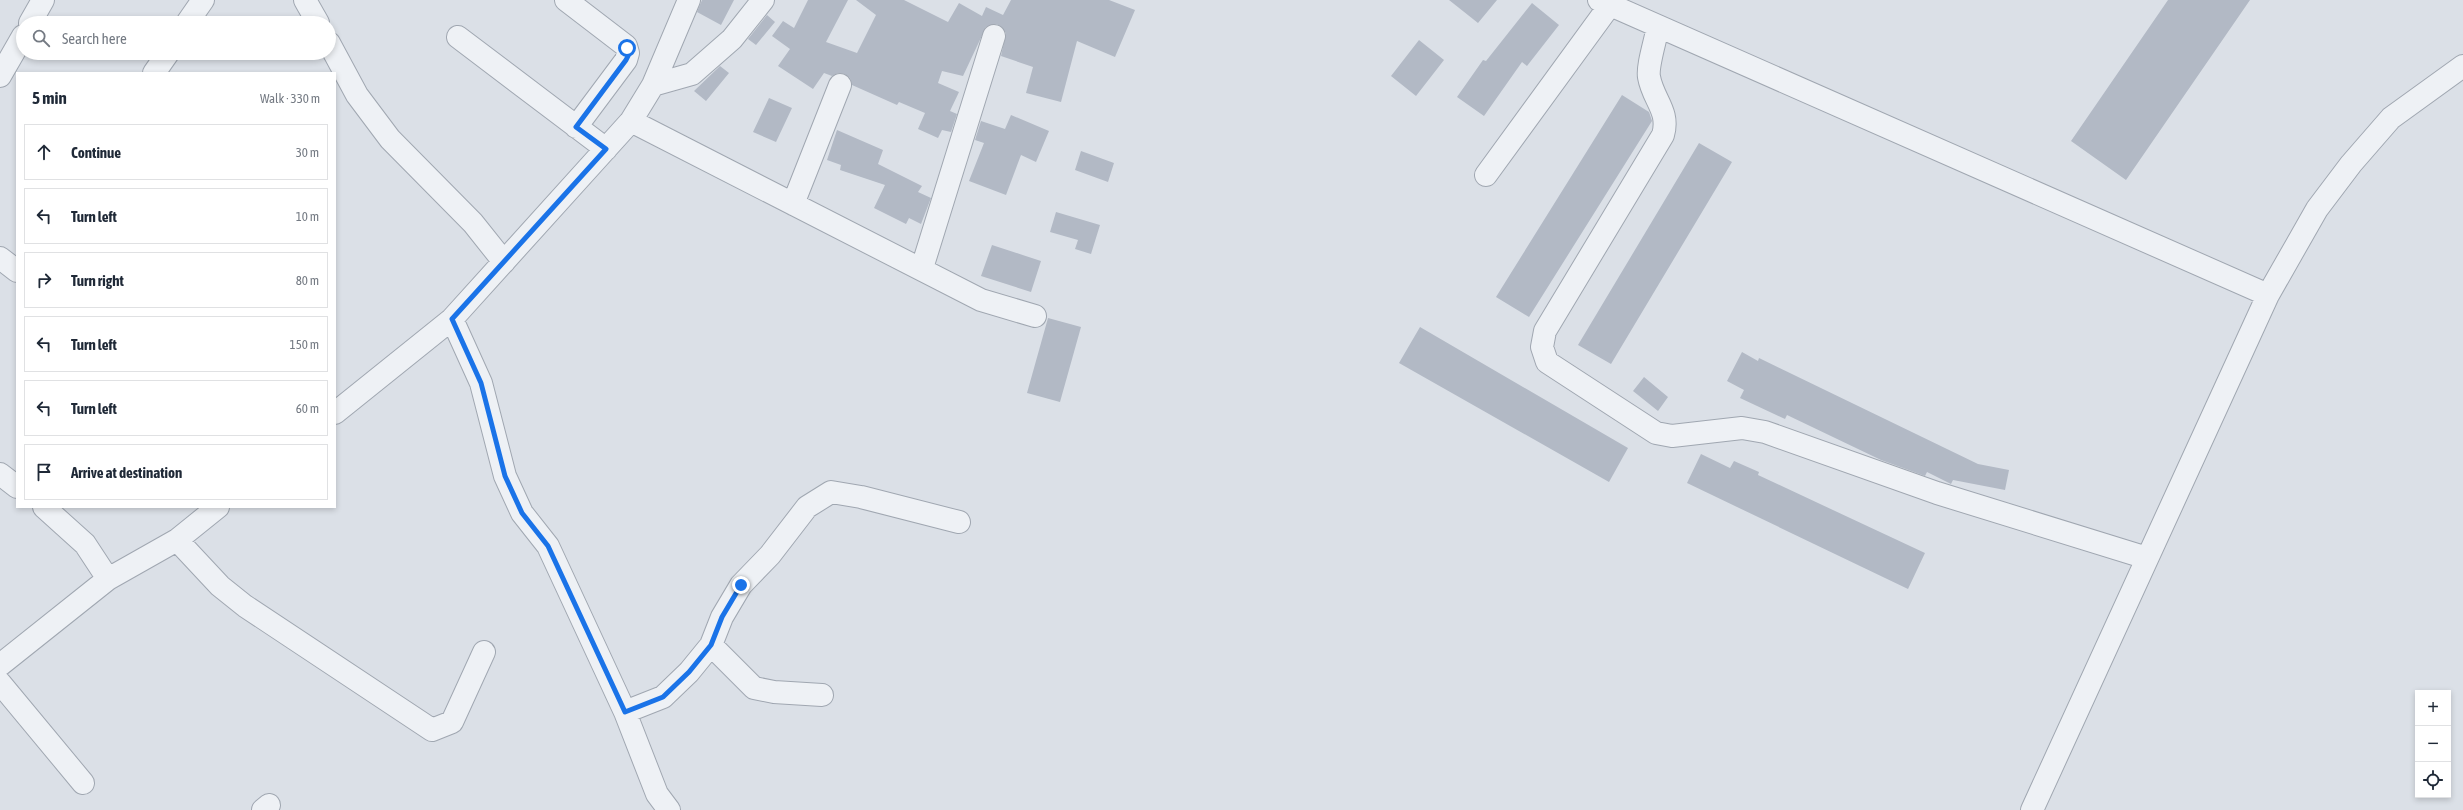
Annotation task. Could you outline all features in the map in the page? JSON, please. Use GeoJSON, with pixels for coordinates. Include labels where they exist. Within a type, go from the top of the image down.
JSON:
{"type":"FeatureCollection","features":[{"type":"Feature","properties":{"kind":"street"},"geometry":{"type":"LineString","coordinates":[[34,16],[44,0]]}},
{"type":"Feature","properties":{"kind":"street"},"geometry":{"type":"LineString","coordinates":[[193,16],[203,0]]}},
{"type":"Feature","properties":{"kind":"street"},"geometry":{"type":"LineString","coordinates":[[305,0],[314,16]]}},
{"type":"Feature","properties":{"kind":"street"},"geometry":{"type":"LineString","coordinates":[[566,0],[626,46],[628,53],[626,60],[576,127]]}},
{"type":"Feature","properties":{"kind":"street"},"geometry":{"type":"LineString","coordinates":[[336,412],[452,319],[631,121],[653,85],[689,0]]}},
{"type":"Feature","properties":{"kind":"street"},"geometry":{"type":"LineString","coordinates":[[653,85],[692,74],[732,39],[763,0]]}},
{"type":"Feature","properties":{"kind":"street"},"geometry":{"type":"LineString","coordinates":[[1486,175],[1605,2],[2268,295]]}},
{"type":"Feature","properties":{"kind":"street"},"geometry":{"type":"LineString","coordinates":[[1658,26],[1649,76],[1653,91],[1665,116],[1666,124],[1663,135],[1545,331],[1542,347],[1547,362],[1656,433],[1672,436],[1742,428],[1765,432],[1937,493],[2147,558]]}},
{"type":"Feature","properties":{"kind":"street"},"geometry":{"type":"LineString","coordinates":[[922,268],[994,36]]}},
{"type":"Feature","properties":{"kind":"street"},"geometry":{"type":"LineString","coordinates":[[458,37],[606,149]]}},
{"type":"Feature","properties":{"kind":"street"},"geometry":{"type":"LineString","coordinates":[[0,76],[16,48]]}},
{"type":"Feature","properties":{"kind":"street"},"geometry":{"type":"LineString","coordinates":[[336,56],[357,95],[390,138],[473,223],[504,262]]}},
{"type":"Feature","properties":{"kind":"street"},"geometry":{"type":"LineString","coordinates":[[155,72],[163,60]]}},
{"type":"Feature","properties":{"kind":"street"},"geometry":{"type":"LineString","coordinates":[[2032,810],[2268,295],[2317,209],[2351,164],[2392,118],[2463,66]]}},
{"type":"Feature","properties":{"kind":"street"},"geometry":{"type":"LineString","coordinates":[[793,204],[840,85]]}},
{"type":"Feature","properties":{"kind":"street"},"geometry":{"type":"LineString","coordinates":[[631,121],[922,268],[981,300],[1035,316]]}},
{"type":"Feature","properties":{"kind":"street"},"geometry":{"type":"LineString","coordinates":[[0,258],[16,270]]}},
{"type":"Feature","properties":{"kind":"street"},"geometry":{"type":"LineString","coordinates":[[452,319],[481,383],[505,476],[522,513],[548,546],[625,712],[657,794],[669,810]]}},
{"type":"Feature","properties":{"kind":"street"},"geometry":{"type":"LineString","coordinates":[[0,474],[16,485]]}},
{"type":"Feature","properties":{"kind":"street"},"geometry":{"type":"LineString","coordinates":[[625,712],[663,697],[689,672],[711,645],[722,617],[741,585],[770,555],[807,507],[832,492],[959,522]]}},
{"type":"Feature","properties":{"kind":"street"},"geometry":{"type":"LineString","coordinates":[[45,508],[85,544],[108,579]]}},
{"type":"Feature","properties":{"kind":"street"},"geometry":{"type":"LineString","coordinates":[[0,665],[108,579],[177,540],[217,508]]}},
{"type":"Feature","properties":{"kind":"street"},"geometry":{"type":"LineString","coordinates":[[177,540],[220,586],[245,606],[432,730],[452,722],[484,652]]}},
{"type":"Feature","properties":{"kind":"street"},"geometry":{"type":"LineString","coordinates":[[711,645],[754,688],[774,692],[822,695]]}},
{"type":"Feature","properties":{"kind":"street"},"geometry":{"type":"LineString","coordinates":[[0,683],[83,783]]}},
{"type":"Feature","properties":{"kind":"building"},"geometry":{"type":"Polygon","coordinates":[[[702,0],[734,0],[721,25],[697,12],[702,0]]]}},
{"type":"Feature","properties":{"kind":"building"},"geometry":{"type":"Polygon","coordinates":[[[808,0],[848,0],[826,42],[857,53],[876,15],[856,0],[904,0],[948,22],[959,3],[982,16],[986,7],[1003,15],[1011,0],[1109,0],[1135,10],[1115,57],[1077,41],[1061,102],[1026,93],[1033,67],[1001,56],[1006,33],[997,24],[986,27],[963,76],[942,71],[938,83],[959,92],[950,111],[957,114],[951,132],[942,130],[938,138],[918,129],[925,113],[899,102],[897,105],[852,85],[850,78],[845,74],[838,73],[832,76],[824,73],[813,89],[778,66],[790,49],[772,36],[783,21],[794,28],[808,0]]]}},
{"type":"Feature","properties":{"kind":"building"},"geometry":{"type":"Polygon","coordinates":[[[1449,0],[1497,0],[1478,23],[1449,0]]]}},
{"type":"Feature","properties":{"kind":"building"},"geometry":{"type":"Polygon","coordinates":[[[2168,0],[2250,0],[2126,180],[2071,141],[2168,0]]]}},
{"type":"Feature","properties":{"kind":"building"},"geometry":{"type":"Polygon","coordinates":[[[1532,3],[1559,25],[1527,66],[1522,62],[1484,116],[1457,97],[1483,60],[1486,61],[1532,3]]]}},
{"type":"Feature","properties":{"kind":"building"},"geometry":{"type":"Polygon","coordinates":[[[767,15],[775,22],[756,45],[748,39],[767,15]]]}},
{"type":"Feature","properties":{"kind":"building"},"geometry":{"type":"Polygon","coordinates":[[[1419,40],[1444,60],[1416,96],[1391,76],[1419,40]]]}},
{"type":"Feature","properties":{"kind":"building"},"geometry":{"type":"Polygon","coordinates":[[[720,66],[729,73],[706,101],[694,91],[720,66]]]}},
{"type":"Feature","properties":{"kind":"building"},"geometry":{"type":"Polygon","coordinates":[[[1622,95],[1649,112],[1652,121],[1529,317],[1496,297],[1622,95]]]}},
{"type":"Feature","properties":{"kind":"building"},"geometry":{"type":"Polygon","coordinates":[[[769,98],[792,108],[776,142],[753,132],[769,98]]]}},
{"type":"Feature","properties":{"kind":"building"},"geometry":{"type":"Polygon","coordinates":[[[1011,115],[1049,131],[1036,162],[1021,155],[1006,195],[969,181],[984,143],[975,140],[981,121],[1005,129],[1011,115]]]}},
{"type":"Feature","properties":{"kind":"building"},"geometry":{"type":"Polygon","coordinates":[[[837,130],[883,150],[878,164],[922,186],[918,192],[931,198],[921,224],[909,218],[906,224],[874,208],[885,185],[840,170],[841,165],[827,160],[837,130]]]}},
{"type":"Feature","properties":{"kind":"building"},"geometry":{"type":"Polygon","coordinates":[[[1699,143],[1732,162],[1611,364],[1578,345],[1699,143]]]}},
{"type":"Feature","properties":{"kind":"building"},"geometry":{"type":"Polygon","coordinates":[[[1081,151],[1114,163],[1108,182],[1075,170],[1081,151]]]}},
{"type":"Feature","properties":{"kind":"building"},"geometry":{"type":"Polygon","coordinates":[[[1056,212],[1100,225],[1091,254],[1075,249],[1078,240],[1050,232],[1056,212]]]}},
{"type":"Feature","properties":{"kind":"building"},"geometry":{"type":"Polygon","coordinates":[[[992,245],[1041,261],[1031,292],[981,276],[992,245]]]}},
{"type":"Feature","properties":{"kind":"building"},"geometry":{"type":"Polygon","coordinates":[[[1048,318],[1081,327],[1060,402],[1027,393],[1048,318]]]}},
{"type":"Feature","properties":{"kind":"building"},"geometry":{"type":"Polygon","coordinates":[[[1420,327],[1628,448],[1609,482],[1399,363],[1420,327]]]}},
{"type":"Feature","properties":{"kind":"building"},"geometry":{"type":"Polygon","coordinates":[[[1742,352],[1758,361],[1759,358],[1978,464],[2009,470],[2005,490],[1953,480],[1951,484],[1927,472],[1925,476],[1881,460],[1787,415],[1785,419],[1740,398],[1744,390],[1727,381],[1742,352]]]}},
{"type":"Feature","properties":{"kind":"building"},"geometry":{"type":"Polygon","coordinates":[[[1644,377],[1668,397],[1658,411],[1633,391],[1644,377]]]}},
{"type":"Feature","properties":{"kind":"building"},"geometry":{"type":"Polygon","coordinates":[[[1701,454],[1730,468],[1734,461],[1759,472],[1758,475],[1925,553],[1908,589],[1687,483],[1701,454]]]}},
{"type":"Feature","properties":{"kind":"route"},"geometry":{"type":"LineString","coordinates":[[627,48],[628,56],[626,60],[576,127],[606,149],[452,319],[481,383],[505,476],[522,513],[548,546],[625,712],[663,697],[689,672],[711,645],[722,617],[741,585]]}}]}
